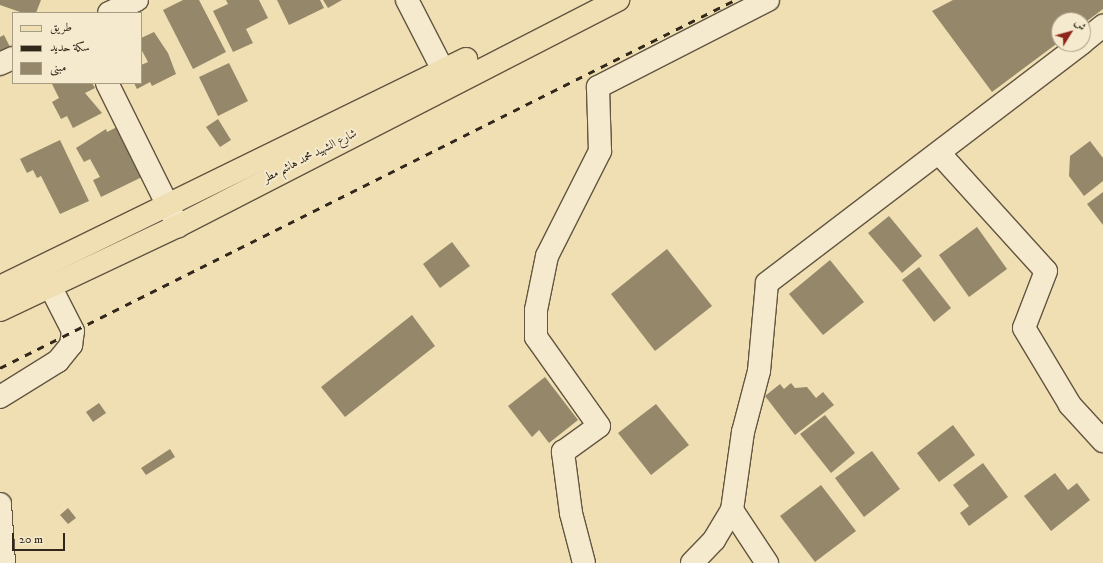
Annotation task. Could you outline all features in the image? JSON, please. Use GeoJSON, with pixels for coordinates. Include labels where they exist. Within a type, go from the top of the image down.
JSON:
{"type":"FeatureCollection","features":[{"type":"Feature","properties":{"kind":"main road","name":"شارع الشهيد محمد هاشم مطر"},"geometry":{"type":"LineString","coordinates":[[0,287],[587,0]]}},
{"type":"Feature","properties":{"kind":"main road","name":"شارع الشهيد محمد هاشم مطر"},"geometry":{"type":"LineString","coordinates":[[0,310],[178,226],[618,0]]}},
{"type":"Feature","properties":{"kind":"street"},"geometry":{"type":"LineString","coordinates":[[111,12],[137,0]]}},
{"type":"Feature","properties":{"kind":"street"},"geometry":{"type":"LineString","coordinates":[[407,0],[443,70]]}},
{"type":"Feature","properties":{"kind":"street"},"geometry":{"type":"LineString","coordinates":[[584,563],[571,513],[563,452],[599,426],[536,337],[536,310],[547,256],[600,150],[598,87],[768,0]]}},
{"type":"Feature","properties":{"kind":"street"},"geometry":{"type":"LineString","coordinates":[[1091,36],[1103,26]]}},
{"type":"Feature","properties":{"kind":"street"},"geometry":{"type":"LineString","coordinates":[[692,563],[714,540],[732,510],[743,432],[761,358],[765,331],[763,293],[767,282],[1071,52]]}},
{"type":"Feature","properties":{"kind":"street"},"geometry":{"type":"LineString","coordinates":[[0,64],[12,58]]}},
{"type":"Feature","properties":{"kind":"street"},"geometry":{"type":"LineString","coordinates":[[108,84],[178,226]]}},
{"type":"Feature","properties":{"kind":"street"},"geometry":{"type":"LineString","coordinates":[[939,153],[1046,271],[1024,328],[1070,405],[1103,441]]}},
{"type":"Feature","properties":{"kind":"street"},"geometry":{"type":"LineString","coordinates":[[0,397],[58,361],[71,345],[73,332],[50,286]]}},
{"type":"Feature","properties":{"kind":"street"},"geometry":{"type":"LineString","coordinates":[[0,504],[4,563]]}},
{"type":"Feature","properties":{"kind":"street"},"geometry":{"type":"LineString","coordinates":[[732,510],[767,563]]}},
{"type":"Feature","properties":{"kind":"building"},"geometry":{"type":"Polygon","coordinates":[[[0,0],[41,0],[36,12],[20,12],[0,5],[0,0]]]}},
{"type":"Feature","properties":{"kind":"building"},"geometry":{"type":"Polygon","coordinates":[[[183,0],[199,0],[226,52],[193,69],[163,10],[183,0]]]}},
{"type":"Feature","properties":{"kind":"building"},"geometry":{"type":"Polygon","coordinates":[[[226,0],[259,0],[268,18],[246,29],[253,43],[233,52],[213,11],[228,4],[226,0]]]}},
{"type":"Feature","properties":{"kind":"building"},"geometry":{"type":"Polygon","coordinates":[[[277,0],[320,0],[324,8],[289,25],[277,0]]]}},
{"type":"Feature","properties":{"kind":"building"},"geometry":{"type":"Polygon","coordinates":[[[323,0],[342,0],[328,8],[323,0]]]}},
{"type":"Feature","properties":{"kind":"building"},"geometry":{"type":"Polygon","coordinates":[[[953,0],[1103,0],[1103,9],[1091,18],[1091,12],[1051,12],[1051,48],[992,92],[932,11],[953,0]]]}},
{"type":"Feature","properties":{"kind":"building"},"geometry":{"type":"Polygon","coordinates":[[[154,32],[168,53],[176,74],[152,86],[150,82],[137,89],[134,84],[142,84],[142,65],[148,62],[142,51],[142,38],[154,32]]]}},
{"type":"Feature","properties":{"kind":"building"},"geometry":{"type":"Polygon","coordinates":[[[4,35],[10,47],[0,52],[0,37],[4,35]]]}},
{"type":"Feature","properties":{"kind":"building"},"geometry":{"type":"Polygon","coordinates":[[[229,63],[248,101],[218,116],[199,77],[229,63]]]}},
{"type":"Feature","properties":{"kind":"building"},"geometry":{"type":"Polygon","coordinates":[[[52,84],[93,84],[95,88],[85,93],[102,113],[73,128],[67,116],[61,119],[52,102],[59,98],[52,84]]]}},
{"type":"Feature","properties":{"kind":"building"},"geometry":{"type":"Polygon","coordinates":[[[218,119],[231,140],[220,147],[206,127],[218,119]]]}},
{"type":"Feature","properties":{"kind":"building"},"geometry":{"type":"Polygon","coordinates":[[[117,127],[142,177],[101,197],[93,180],[100,177],[90,159],[84,162],[76,148],[106,129],[107,132],[117,127]]]}},
{"type":"Feature","properties":{"kind":"building"},"geometry":{"type":"Polygon","coordinates":[[[60,140],[89,201],[60,214],[41,176],[37,178],[33,170],[27,173],[20,159],[60,140]]]}},
{"type":"Feature","properties":{"kind":"building"},"geometry":{"type":"Polygon","coordinates":[[[1090,141],[1103,158],[1103,181],[1084,196],[1069,176],[1070,156],[1090,141]]]}},
{"type":"Feature","properties":{"kind":"building"},"geometry":{"type":"Polygon","coordinates":[[[1103,192],[1103,225],[1087,204],[1103,192]]]}},
{"type":"Feature","properties":{"kind":"building"},"geometry":{"type":"Polygon","coordinates":[[[889,216],[922,256],[902,273],[868,233],[889,216]]]}},
{"type":"Feature","properties":{"kind":"building"},"geometry":{"type":"Polygon","coordinates":[[[977,227],[1007,269],[969,297],[939,255],[977,227]]]}},
{"type":"Feature","properties":{"kind":"building"},"geometry":{"type":"Polygon","coordinates":[[[452,242],[470,266],[440,288],[423,264],[452,242]]]}},
{"type":"Feature","properties":{"kind":"building"},"geometry":{"type":"Polygon","coordinates":[[[667,249],[712,306],[655,351],[611,294],[667,249]]]}},
{"type":"Feature","properties":{"kind":"building"},"geometry":{"type":"Polygon","coordinates":[[[830,260],[864,302],[823,335],[789,294],[830,260]]]}},
{"type":"Feature","properties":{"kind":"building"},"geometry":{"type":"Polygon","coordinates":[[[919,267],[951,308],[934,322],[902,280],[919,267]]]}},
{"type":"Feature","properties":{"kind":"building"},"geometry":{"type":"Polygon","coordinates":[[[412,315],[435,346],[345,417],[321,387],[412,315]]]}},
{"type":"Feature","properties":{"kind":"building"},"geometry":{"type":"Polygon","coordinates":[[[545,377],[578,420],[549,443],[539,430],[532,437],[508,406],[545,377]]]}},
{"type":"Feature","properties":{"kind":"building"},"geometry":{"type":"Polygon","coordinates":[[[791,383],[795,388],[807,387],[816,398],[823,392],[834,405],[795,435],[765,396],[780,384],[784,389],[791,383]]]}},
{"type":"Feature","properties":{"kind":"building"},"geometry":{"type":"Polygon","coordinates":[[[99,403],[106,413],[93,422],[86,412],[99,403]]]}},
{"type":"Feature","properties":{"kind":"building"},"geometry":{"type":"Polygon","coordinates":[[[656,404],[689,445],[651,475],[618,433],[656,404]]]}},
{"type":"Feature","properties":{"kind":"building"},"geometry":{"type":"Polygon","coordinates":[[[825,415],[855,453],[831,473],[800,434],[825,415]]]}},
{"type":"Feature","properties":{"kind":"building"},"geometry":{"type":"Polygon","coordinates":[[[953,425],[975,455],[939,482],[917,453],[953,425]]]}},
{"type":"Feature","properties":{"kind":"building"},"geometry":{"type":"Polygon","coordinates":[[[170,449],[175,457],[146,475],[141,468],[170,449]]]}},
{"type":"Feature","properties":{"kind":"building"},"geometry":{"type":"Polygon","coordinates":[[[872,451],[900,489],[864,517],[835,478],[872,451]]]}},
{"type":"Feature","properties":{"kind":"building"},"geometry":{"type":"Polygon","coordinates":[[[983,463],[1008,497],[969,526],[960,513],[969,506],[953,485],[983,463]]]}},
{"type":"Feature","properties":{"kind":"building"},"geometry":{"type":"Polygon","coordinates":[[[1055,473],[1068,490],[1077,483],[1090,500],[1051,531],[1024,496],[1055,473]]]}},
{"type":"Feature","properties":{"kind":"building"},"geometry":{"type":"Polygon","coordinates":[[[821,485],[856,531],[815,562],[780,516],[821,485]]]}},
{"type":"Feature","properties":{"kind":"building"},"geometry":{"type":"Polygon","coordinates":[[[68,508],[76,518],[68,524],[60,515],[68,508]]]}},
{"type":"Feature","properties":{"kind":"railway"},"geometry":{"type":"LineString","coordinates":[[0,368],[735,0]]}}]}
